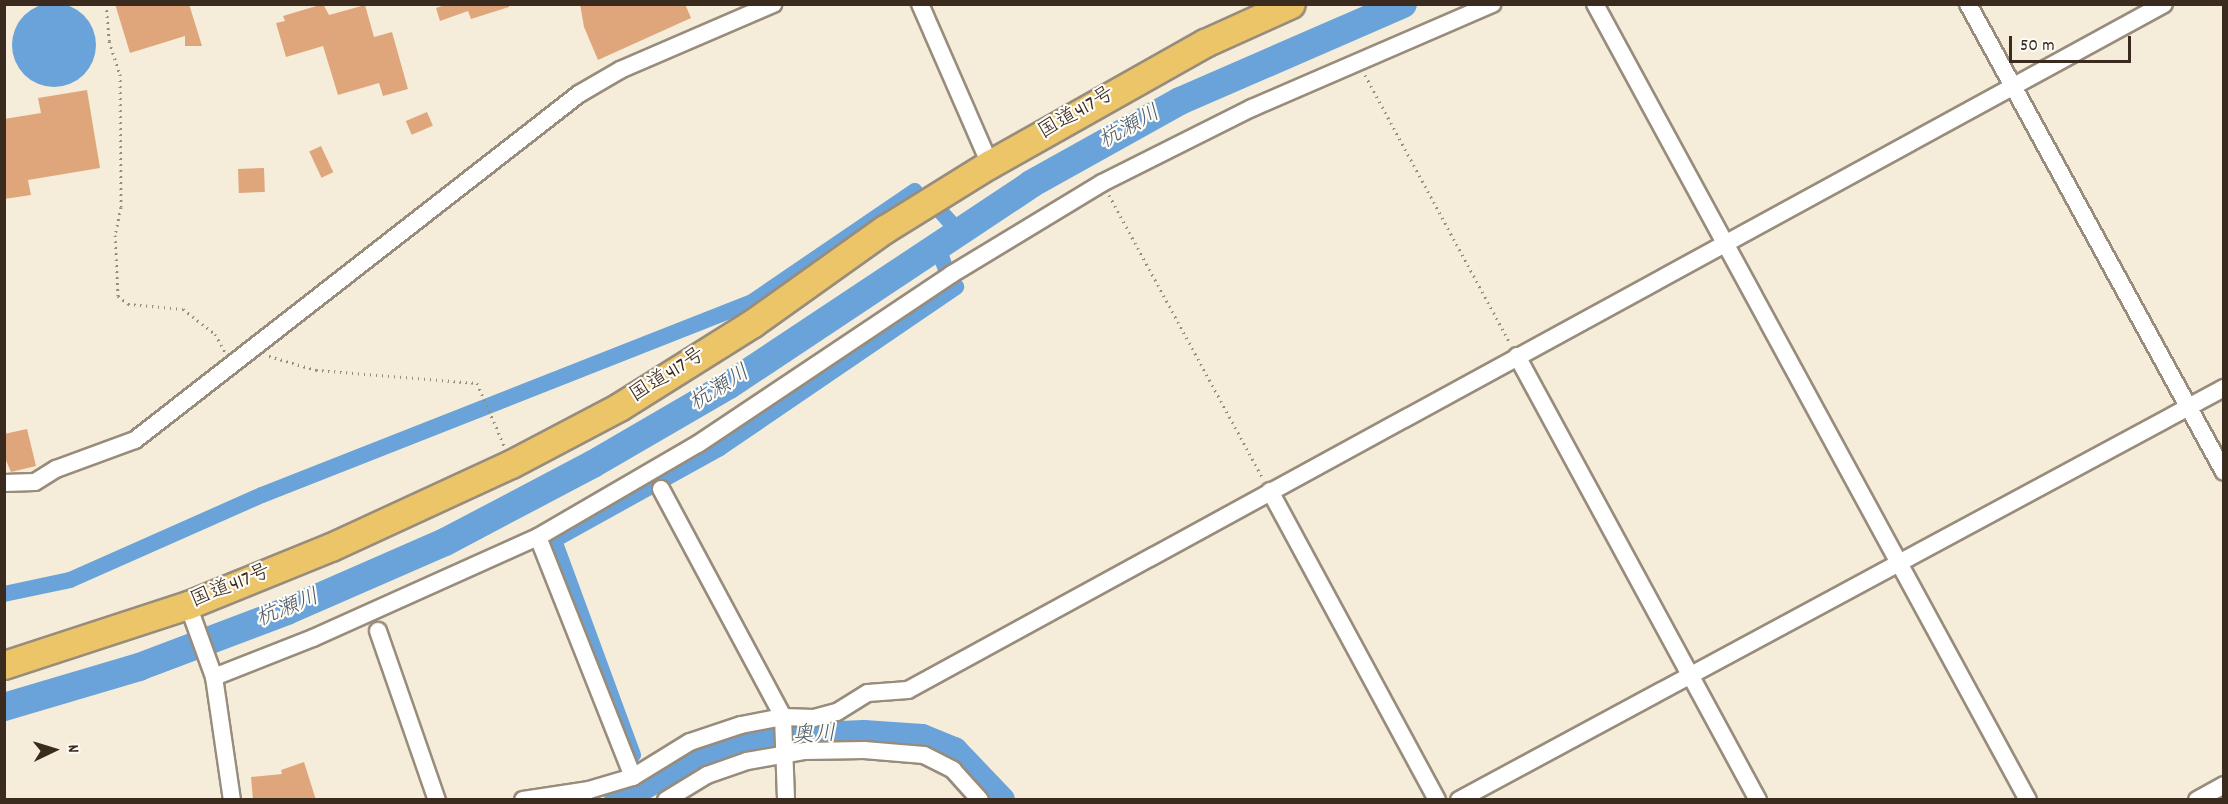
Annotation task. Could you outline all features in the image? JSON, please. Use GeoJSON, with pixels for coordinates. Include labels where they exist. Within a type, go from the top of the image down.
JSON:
{"type":"FeatureCollection","features":[{"type":"Feature","properties":{"kind":"highway","name":"国道417号"},"geometry":{"type":"LineString","coordinates":[[4,665],[190,609],[511,464],[619,407],[753,323],[885,229],[990,164],[1205,42],[1291,4]]}},
{"type":"Feature","properties":{"kind":"street"},"geometry":{"type":"LineString","coordinates":[[4,483],[35,482],[56,469],[135,440],[579,94],[620,70],[773,4]]}},
{"type":"Feature","properties":{"kind":"street"},"geometry":{"type":"LineString","coordinates":[[921,4],[990,164]]}},
{"type":"Feature","properties":{"kind":"street"},"geometry":{"type":"LineString","coordinates":[[213,673],[354,620],[538,537],[698,444],[952,274],[1102,183],[1252,108],[1492,4]]}},
{"type":"Feature","properties":{"kind":"street"},"geometry":{"type":"LineString","coordinates":[[1594,4],[2028,800]]}},
{"type":"Feature","properties":{"kind":"street"},"geometry":{"type":"LineString","coordinates":[[1968,4],[2223,472]]}},
{"type":"Feature","properties":{"kind":"street"},"geometry":{"type":"LineString","coordinates":[[523,800],[589,790],[633,777],[690,742],[741,725],[783,717],[814,718],[837,712],[868,693],[908,690],[2164,4]]}},
{"type":"Feature","properties":{"kind":"street"},"geometry":{"type":"LineString","coordinates":[[1517,356],[1758,800]]}},
{"type":"Feature","properties":{"kind":"street"},"geometry":{"type":"LineString","coordinates":[[1459,800],[1689,673],[2223,388]]}},
{"type":"Feature","properties":{"kind":"street"},"geometry":{"type":"LineString","coordinates":[[661,489],[783,717],[786,800]]}},
{"type":"Feature","properties":{"kind":"street"},"geometry":{"type":"LineString","coordinates":[[1270,491],[1437,800]]}},
{"type":"Feature","properties":{"kind":"street"},"geometry":{"type":"LineString","coordinates":[[538,537],[633,777]]}},
{"type":"Feature","properties":{"kind":"street"},"geometry":{"type":"LineString","coordinates":[[190,609],[213,673],[232,800]]}},
{"type":"Feature","properties":{"kind":"street"},"geometry":{"type":"LineString","coordinates":[[378,631],[437,800]]}},
{"type":"Feature","properties":{"kind":"street"},"geometry":{"type":"LineString","coordinates":[[666,800],[707,775],[747,761],[786,752],[864,750],[924,755],[953,770],[980,800]]}},
{"type":"Feature","properties":{"kind":"street"},"geometry":{"type":"LineString","coordinates":[[2197,800],[2223,785]]}},
{"type":"Feature","properties":{"kind":"path"},"geometry":{"type":"LineString","coordinates":[[106,4],[113,58],[120,74],[121,207],[115,235],[118,296],[128,304],[183,309],[215,334],[229,368]]}},
{"type":"Feature","properties":{"kind":"path"},"geometry":{"type":"LineString","coordinates":[[1359,63],[1517,356]]}},
{"type":"Feature","properties":{"kind":"path"},"geometry":{"type":"LineString","coordinates":[[1102,183],[1270,491]]}},
{"type":"Feature","properties":{"kind":"path"},"geometry":{"type":"LineString","coordinates":[[254,349],[304,368],[477,383],[511,464]]}},
{"type":"Feature","properties":{"kind":"water"},"geometry":{"type":"Polygon","coordinates":[[[46,3],[62,3],[78,10],[89,21],[96,37],[93,61],[84,75],[62,87],[46,87],[30,80],[19,69],[12,53],[12,37],[19,21],[30,10],[46,3]]]}},
{"type":"Feature","properties":{"kind":"building"},"geometry":{"type":"Polygon","coordinates":[[[115,4],[189,4],[202,46],[185,46],[185,36],[130,53],[115,4]]]}},
{"type":"Feature","properties":{"kind":"building"},"geometry":{"type":"Polygon","coordinates":[[[323,4],[329,15],[365,5],[374,37],[392,32],[408,89],[383,96],[379,83],[338,95],[323,46],[286,57],[276,23],[285,21],[283,16],[323,4]]]}},
{"type":"Feature","properties":{"kind":"building"},"geometry":{"type":"Polygon","coordinates":[[[448,4],[509,4],[509,7],[471,19],[468,11],[440,21],[436,8],[448,4]]]}},
{"type":"Feature","properties":{"kind":"building"},"geometry":{"type":"Polygon","coordinates":[[[580,4],[685,4],[691,18],[598,60],[584,27],[580,4]]]}},
{"type":"Feature","properties":{"kind":"building"},"geometry":{"type":"Polygon","coordinates":[[[87,90],[100,168],[28,180],[31,195],[4,199],[4,119],[41,113],[38,98],[87,90]]]}},
{"type":"Feature","properties":{"kind":"building"},"geometry":{"type":"Polygon","coordinates":[[[427,112],[433,126],[412,135],[406,121],[427,112]]]}},
{"type":"Feature","properties":{"kind":"building"},"geometry":{"type":"Polygon","coordinates":[[[321,146],[333,172],[321,178],[309,151],[321,146]]]}},
{"type":"Feature","properties":{"kind":"building"},"geometry":{"type":"Polygon","coordinates":[[[264,168],[265,192],[239,193],[238,169],[264,168]]]}},
{"type":"Feature","properties":{"kind":"building"},"geometry":{"type":"Polygon","coordinates":[[[27,429],[36,466],[11,472],[4,456],[4,434],[27,429]]]}},
{"type":"Feature","properties":{"kind":"building"},"geometry":{"type":"Polygon","coordinates":[[[304,762],[316,800],[253,800],[251,777],[282,774],[281,770],[304,762]]]}},
{"type":"Feature","properties":{"kind":"waterway","name":"杭瀬川"},"geometry":{"type":"LineString","coordinates":[[4,707],[139,667],[287,611],[445,542],[593,464],[729,385],[1031,184],[1180,101],[1403,4]]}},
{"type":"Feature","properties":{"kind":"waterway"},"geometry":{"type":"LineString","coordinates":[[4,594],[70,580],[262,495],[752,302],[915,191]]}},
{"type":"Feature","properties":{"kind":"waterway"},"geometry":{"type":"LineString","coordinates":[[942,213],[958,231]]}},
{"type":"Feature","properties":{"kind":"waterway"},"geometry":{"type":"LineString","coordinates":[[937,245],[946,270]]}},
{"type":"Feature","properties":{"kind":"waterway"},"geometry":{"type":"LineString","coordinates":[[633,755],[554,540],[720,448],[956,287]]}},
{"type":"Feature","properties":{"kind":"waterway","name":"奥川"},"geometry":{"type":"LineString","coordinates":[[618,800],[683,764],[743,739],[864,734],[922,738],[954,751],[1001,800]]}}]}
